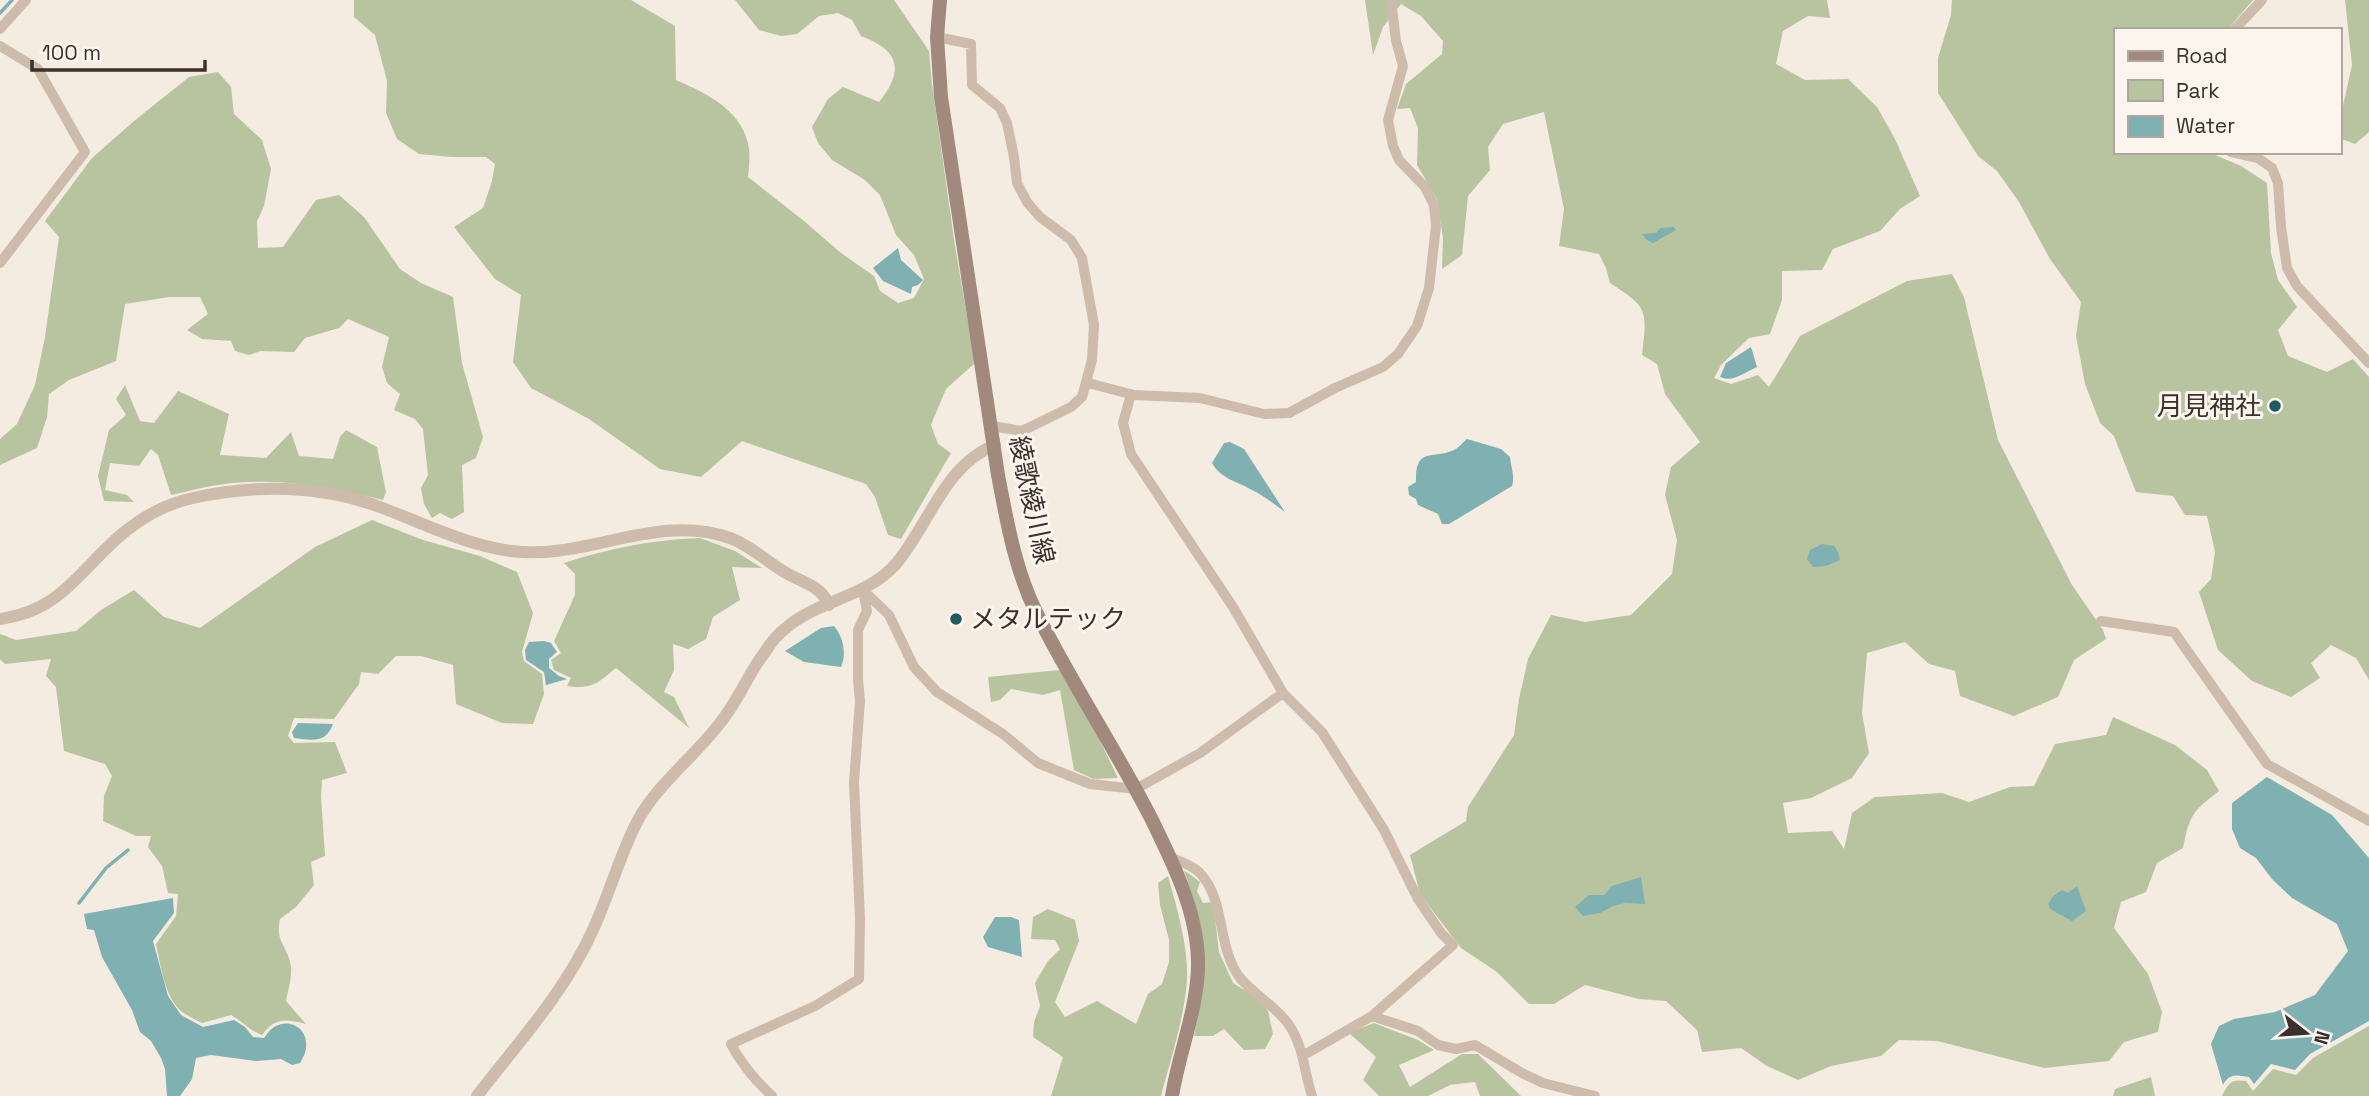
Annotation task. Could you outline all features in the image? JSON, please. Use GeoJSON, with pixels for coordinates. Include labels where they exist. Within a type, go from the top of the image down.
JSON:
{"type":"FeatureCollection","features":[{"type":"Feature","properties":{"kind":"main road","name":"綾歌綾川線"},"geometry":{"type":"LineString","coordinates":[[940,0],[937,37],[940,97],[1010,536],[1036,612],[1136,789],[1183,887],[1192,922],[1198,961],[1195,1000],[1177,1066],[1172,1096]]}},
{"type":"Feature","properties":{"kind":"street"},"geometry":{"type":"LineString","coordinates":[[0,29],[26,0]]}},
{"type":"Feature","properties":{"kind":"street"},"geometry":{"type":"LineString","coordinates":[[1088,383],[1131,394],[1200,398],[1264,414],[1289,413],[1335,388],[1383,367],[1398,355],[1417,326],[1429,288],[1436,226],[1434,205],[1424,187],[1399,160],[1393,146],[1388,120],[1404,66],[1396,41],[1391,0]]}},
{"type":"Feature","properties":{"kind":"street"},"geometry":{"type":"LineString","coordinates":[[2236,28],[2262,0]]}},
{"type":"Feature","properties":{"kind":"street"},"geometry":{"type":"LineString","coordinates":[[937,37],[971,44],[972,85],[1000,108],[1007,123],[1017,183],[1027,202],[1040,217],[1071,240],[1082,258],[1094,325],[1092,360],[1088,383],[1082,397],[1071,407],[1022,431],[992,426]]}},
{"type":"Feature","properties":{"kind":"street"},"geometry":{"type":"LineString","coordinates":[[0,46],[38,69],[85,152],[0,262]]}},
{"type":"Feature","properties":{"kind":"street"},"geometry":{"type":"LineString","coordinates":[[2240,154],[2258,158],[2272,168],[2277,183],[2287,268],[2297,286],[2369,363]]}},
{"type":"Feature","properties":{"kind":"street"},"geometry":{"type":"LineString","coordinates":[[1131,394],[1123,423],[1130,454],[1227,598],[1283,693],[1322,732],[1384,830],[1418,899],[1441,933],[1453,945],[1372,1016],[1304,1055]]}},
{"type":"Feature","properties":{"kind":"street"},"geometry":{"type":"LineString","coordinates":[[477,1096],[545,1009],[578,960],[593,931],[639,820],[652,800],[721,722],[764,652],[786,628],[863,590],[887,572],[897,563],[966,463],[995,445]]}},
{"type":"Feature","properties":{"kind":"street"},"geometry":{"type":"LineString","coordinates":[[0,619],[26,614],[49,603],[72,585],[125,531],[144,517],[171,504],[219,493],[267,489],[349,497],[462,539],[514,551],[551,552],[582,548],[661,530],[717,534],[745,545],[788,574],[802,579],[821,592],[829,605]]}},
{"type":"Feature","properties":{"kind":"street"},"geometry":{"type":"LineString","coordinates":[[863,590],[889,615],[914,667],[937,692],[1003,734],[1038,763],[1090,784],[1136,789],[1200,753],[1283,693]]}},
{"type":"Feature","properties":{"kind":"street"},"geometry":{"type":"LineString","coordinates":[[772,1096],[749,1073],[731,1044],[815,1006],[859,979],[854,782],[860,701],[858,629],[867,611],[863,590]]}},
{"type":"Feature","properties":{"kind":"street"},"geometry":{"type":"LineString","coordinates":[[2101,621],[2174,632],[2267,764],[2369,821]]}},
{"type":"Feature","properties":{"kind":"street"},"geometry":{"type":"LineString","coordinates":[[1170,857],[1197,871],[1214,892],[1224,944],[1236,974],[1289,1024],[1304,1055],[1312,1096]]}},
{"type":"Feature","properties":{"kind":"street"},"geometry":{"type":"LineString","coordinates":[[1372,1016],[1418,1031],[1438,1045],[1457,1049],[1475,1045],[1543,1083],[1595,1096]]}},
{"type":"Feature","properties":{"kind":"green space"},"geometry":{"type":"Polygon","coordinates":[[[354,0],[631,0],[675,26],[676,80],[723,105],[740,124],[749,149],[748,177],[841,253],[874,276],[880,291],[898,303],[914,298],[924,279],[914,255],[896,235],[880,195],[865,180],[832,160],[818,143],[812,127],[828,99],[843,87],[879,102],[892,80],[894,62],[884,48],[861,36],[852,20],[838,13],[819,16],[797,34],[781,36],[759,30],[735,0],[894,0],[929,51],[955,246],[975,363],[946,389],[931,425],[938,444],[951,453],[901,539],[888,535],[875,497],[866,484],[742,441],[701,477],[660,469],[589,419],[531,388],[513,362],[521,295],[495,279],[454,227],[483,208],[495,164],[486,157],[419,154],[397,139],[386,113],[387,81],[375,35],[354,17],[354,0]]]}},
{"type":"Feature","properties":{"kind":"green space"},"geometry":{"type":"Polygon","coordinates":[[[1365,0],[1827,0],[1830,18],[1808,16],[1783,31],[1776,64],[1805,80],[1848,79],[1877,107],[1895,139],[1920,196],[1900,209],[1880,231],[1833,249],[1822,270],[1782,271],[1782,300],[1770,334],[1749,338],[1721,365],[1714,378],[1731,384],[1758,375],[1769,387],[1800,336],[1907,281],[1952,274],[1964,297],[1998,440],[2072,585],[2103,630],[2106,639],[2074,660],[2058,697],[2014,716],[1960,696],[1955,671],[1929,664],[1905,642],[1867,653],[1862,713],[1869,753],[1852,778],[1811,798],[1783,803],[1788,833],[1832,831],[1844,849],[1852,813],[1875,797],[1942,793],[1969,802],[2010,787],[2034,786],[2055,744],[2106,735],[2113,717],[2175,745],[2207,770],[2219,791],[2194,815],[2183,848],[2157,863],[2146,892],[2121,902],[2114,928],[2148,974],[2162,1012],[2158,1032],[2124,1042],[2109,1061],[2044,1068],[1937,1041],[1899,1040],[1881,1056],[1831,1066],[1798,1080],[1767,1066],[1741,1048],[1702,1052],[1697,1030],[1666,1001],[1639,999],[1585,985],[1554,1004],[1529,1004],[1497,972],[1461,948],[1420,894],[1410,855],[1466,821],[1468,807],[1514,735],[1528,659],[1551,615],[1585,622],[1631,615],[1672,574],[1677,540],[1665,495],[1671,467],[1700,442],[1665,394],[1657,364],[1642,355],[1645,328],[1643,312],[1639,305],[1610,283],[1599,254],[1559,246],[1564,209],[1544,112],[1503,124],[1488,147],[1490,170],[1468,196],[1462,255],[1442,269],[1443,238],[1437,199],[1417,165],[1418,128],[1410,108],[1397,109],[1406,84],[1442,54],[1443,41],[1421,16],[1401,4],[1383,27],[1373,55],[1365,0]]]}},
{"type":"Feature","properties":{"kind":"green space"},"geometry":{"type":"Polygon","coordinates":[[[1952,0],[2253,0],[2229,28],[2114,28],[2114,154],[2213,154],[2241,166],[2267,183],[2271,253],[2278,280],[2297,307],[2278,330],[2288,356],[2327,372],[2353,359],[2369,377],[2369,680],[2356,658],[2331,645],[2311,663],[2320,678],[2291,697],[2252,681],[2218,650],[2199,592],[2211,579],[2215,552],[2207,516],[2185,515],[2173,496],[2136,492],[2114,436],[2100,423],[2085,384],[2076,336],[2081,302],[2050,259],[2019,202],[1997,171],[1978,156],[1938,93],[1938,58],[1951,15],[1952,0]]]}},
{"type":"Feature","properties":{"kind":"green space"},"geometry":{"type":"Polygon","coordinates":[[[2345,0],[2369,0],[2369,132],[2355,144],[2341,139],[2341,115],[2352,65],[2345,0]]]}},
{"type":"Feature","properties":{"kind":"green space"},"geometry":{"type":"Polygon","coordinates":[[[218,72],[231,87],[234,114],[262,140],[271,169],[264,206],[257,221],[258,248],[283,247],[316,200],[339,195],[364,217],[400,269],[421,283],[453,297],[462,363],[483,437],[476,458],[462,465],[464,512],[452,519],[440,513],[432,518],[424,504],[421,488],[428,475],[423,429],[415,419],[394,410],[400,394],[387,383],[382,367],[389,337],[348,319],[339,328],[305,338],[294,352],[261,351],[249,355],[235,351],[231,341],[202,339],[187,330],[208,314],[200,297],[169,297],[125,304],[116,361],[69,380],[49,394],[47,417],[37,448],[0,465],[0,439],[17,424],[35,385],[45,337],[59,237],[45,221],[92,158],[134,121],[189,77],[218,72]]]}},
{"type":"Feature","properties":{"kind":"green space"},"geometry":{"type":"Polygon","coordinates":[[[125,385],[140,421],[154,423],[178,391],[229,414],[220,455],[266,458],[291,432],[299,456],[333,459],[340,437],[346,430],[377,447],[386,492],[383,500],[325,487],[265,482],[218,485],[171,495],[158,455],[151,449],[139,466],[110,463],[105,490],[127,495],[134,502],[104,501],[98,476],[109,430],[126,415],[116,399],[125,385]]]}},
{"type":"Feature","properties":{"kind":"green space"},"geometry":{"type":"Polygon","coordinates":[[[372,520],[423,540],[480,556],[517,572],[533,613],[522,652],[524,661],[542,674],[544,694],[533,724],[502,723],[456,704],[453,665],[421,656],[396,656],[378,674],[361,672],[359,684],[334,719],[294,718],[288,736],[294,743],[335,742],[347,773],[322,780],[325,856],[311,862],[314,885],[296,907],[280,919],[280,939],[291,967],[286,1001],[306,1024],[293,1021],[276,1022],[262,1035],[231,1015],[202,1023],[182,1012],[171,998],[164,980],[156,944],[176,916],[178,894],[168,893],[162,866],[148,847],[151,836],[136,836],[103,821],[104,796],[112,776],[105,764],[64,751],[56,687],[46,676],[51,659],[5,664],[0,659],[0,634],[16,640],[76,631],[101,610],[134,590],[164,617],[200,628],[315,547],[372,520]]]}},
{"type":"Feature","properties":{"kind":"green space"},"geometry":{"type":"Polygon","coordinates":[[[700,538],[735,551],[762,568],[732,567],[740,600],[713,617],[706,639],[688,649],[673,644],[674,670],[664,692],[674,697],[689,728],[616,668],[594,684],[582,687],[567,686],[571,678],[554,670],[551,660],[561,653],[554,641],[575,595],[575,574],[564,563],[631,546],[700,538]]]}},
{"type":"Feature","properties":{"kind":"green space"},"geometry":{"type":"Polygon","coordinates":[[[1060,670],[1089,718],[1118,778],[1093,779],[1074,770],[1060,690],[1043,695],[1011,689],[1000,700],[991,702],[988,677],[1060,670]]]}},
{"type":"Feature","properties":{"kind":"green space"},"geometry":{"type":"Polygon","coordinates":[[[1184,870],[1200,882],[1197,891],[1203,903],[1213,902],[1219,952],[1233,983],[1259,999],[1268,1011],[1273,1034],[1265,1049],[1244,1050],[1224,1029],[1213,1036],[1194,1036],[1199,1007],[1194,900],[1184,870]]]}},
{"type":"Feature","properties":{"kind":"green space"},"geometry":{"type":"Polygon","coordinates":[[[1168,876],[1184,940],[1187,978],[1181,1021],[1161,1096],[1051,1096],[1063,1057],[1033,1037],[1034,1022],[1040,1006],[1035,983],[1048,961],[1060,949],[1055,940],[1031,939],[1033,917],[1048,909],[1075,920],[1079,941],[1055,1002],[1065,1017],[1097,1001],[1136,1024],[1148,994],[1162,984],[1169,962],[1169,940],[1160,905],[1158,883],[1168,876]]]}},
{"type":"Feature","properties":{"kind":"green space"},"geometry":{"type":"Polygon","coordinates":[[[1374,1023],[1418,1040],[1434,1050],[1399,1065],[1410,1087],[1462,1054],[1478,1054],[1521,1096],[1480,1096],[1475,1082],[1450,1085],[1428,1096],[1379,1096],[1363,1080],[1376,1057],[1349,1033],[1374,1023]]]}},
{"type":"Feature","properties":{"kind":"green space"},"geometry":{"type":"Polygon","coordinates":[[[2369,1026],[2369,1096],[2222,1096],[2234,1081],[2246,1081],[2253,1091],[2273,1069],[2296,1075],[2313,1058],[2369,1026]]]}},
{"type":"Feature","properties":{"kind":"green space"},"geometry":{"type":"Polygon","coordinates":[[[2151,1077],[2155,1096],[2113,1096],[2115,1089],[2151,1077]]]}},
{"type":"Feature","properties":{"kind":"water"},"geometry":{"type":"Polygon","coordinates":[[[1674,227],[1676,230],[1653,243],[1642,234],[1656,233],[1660,228],[1674,227]]]}},
{"type":"Feature","properties":{"kind":"water"},"geometry":{"type":"Polygon","coordinates":[[[898,248],[901,260],[923,280],[912,287],[911,294],[883,281],[873,268],[898,248]]]}},
{"type":"Feature","properties":{"kind":"water"},"geometry":{"type":"Polygon","coordinates":[[[1751,347],[1757,367],[1734,378],[1720,377],[1726,363],[1751,347]]]}},
{"type":"Feature","properties":{"kind":"water"},"geometry":{"type":"Polygon","coordinates":[[[1467,439],[1501,449],[1510,457],[1512,486],[1449,524],[1442,524],[1438,514],[1418,505],[1416,499],[1409,495],[1408,487],[1416,482],[1418,463],[1422,459],[1454,450],[1467,439]]]}},
{"type":"Feature","properties":{"kind":"water"},"geometry":{"type":"Polygon","coordinates":[[[1230,442],[1244,449],[1285,512],[1261,495],[1225,476],[1212,463],[1224,443],[1230,442]]]}},
{"type":"Feature","properties":{"kind":"water"},"geometry":{"type":"Polygon","coordinates":[[[1822,544],[1834,546],[1840,560],[1826,566],[1813,567],[1807,559],[1810,550],[1822,544]]]}},
{"type":"Feature","properties":{"kind":"water"},"geometry":{"type":"Polygon","coordinates":[[[834,626],[843,645],[841,667],[804,662],[785,651],[821,628],[834,626]]]}},
{"type":"Feature","properties":{"kind":"water"},"geometry":{"type":"Polygon","coordinates":[[[529,642],[551,643],[557,652],[549,659],[549,668],[567,679],[546,685],[544,672],[526,660],[525,650],[529,642]]]}},
{"type":"Feature","properties":{"kind":"water"},"geometry":{"type":"Polygon","coordinates":[[[298,723],[333,724],[326,735],[312,740],[294,738],[292,732],[298,723]]]}},
{"type":"Feature","properties":{"kind":"water"},"geometry":{"type":"Polygon","coordinates":[[[2267,777],[2332,815],[2369,858],[2369,1021],[2310,1054],[2295,1070],[2271,1064],[2254,1084],[2249,1077],[2237,1075],[2228,1078],[2223,1085],[2211,1044],[2219,1026],[2234,1019],[2275,1012],[2315,995],[2348,951],[2337,924],[2292,898],[2272,879],[2256,858],[2240,848],[2232,829],[2232,803],[2267,777]]]}},
{"type":"Feature","properties":{"kind":"water"},"geometry":{"type":"Polygon","coordinates":[[[1641,877],[1645,904],[1625,903],[1600,913],[1583,916],[1575,907],[1589,895],[1604,895],[1612,886],[1641,877]]]}},
{"type":"Feature","properties":{"kind":"water"},"geometry":{"type":"Polygon","coordinates":[[[2077,886],[2086,911],[2072,921],[2050,909],[2048,904],[2053,896],[2062,890],[2068,893],[2077,886]]]}},
{"type":"Feature","properties":{"kind":"water"},"geometry":{"type":"Polygon","coordinates":[[[173,898],[174,913],[153,941],[168,996],[181,1015],[203,1027],[234,1020],[245,1027],[253,1037],[264,1038],[276,1026],[282,1024],[298,1027],[306,1041],[300,1063],[292,1065],[281,1059],[256,1061],[211,1055],[196,1058],[192,1079],[180,1096],[167,1096],[165,1069],[161,1058],[151,1041],[140,1032],[132,1010],[102,957],[94,930],[87,929],[84,914],[173,898]]]}},
{"type":"Feature","properties":{"kind":"water"},"geometry":{"type":"Polygon","coordinates":[[[995,917],[1019,920],[1022,957],[988,947],[983,937],[995,917]]]}},
{"type":"Feature","properties":{"kind":"waterway"},"geometry":{"type":"LineString","coordinates":[[0,13],[12,0]]}},
{"type":"Feature","properties":{"kind":"waterway"},"geometry":{"type":"LineString","coordinates":[[79,903],[106,868],[128,850]]}},
{"type":"Feature","properties":{"kind":"place","name":"月見神社"},"geometry":{"type":"Point","coordinates":[2275,406]}},
{"type":"Feature","properties":{"kind":"place","name":"メタルテック"},"geometry":{"type":"Point","coordinates":[956,619]}}]}
